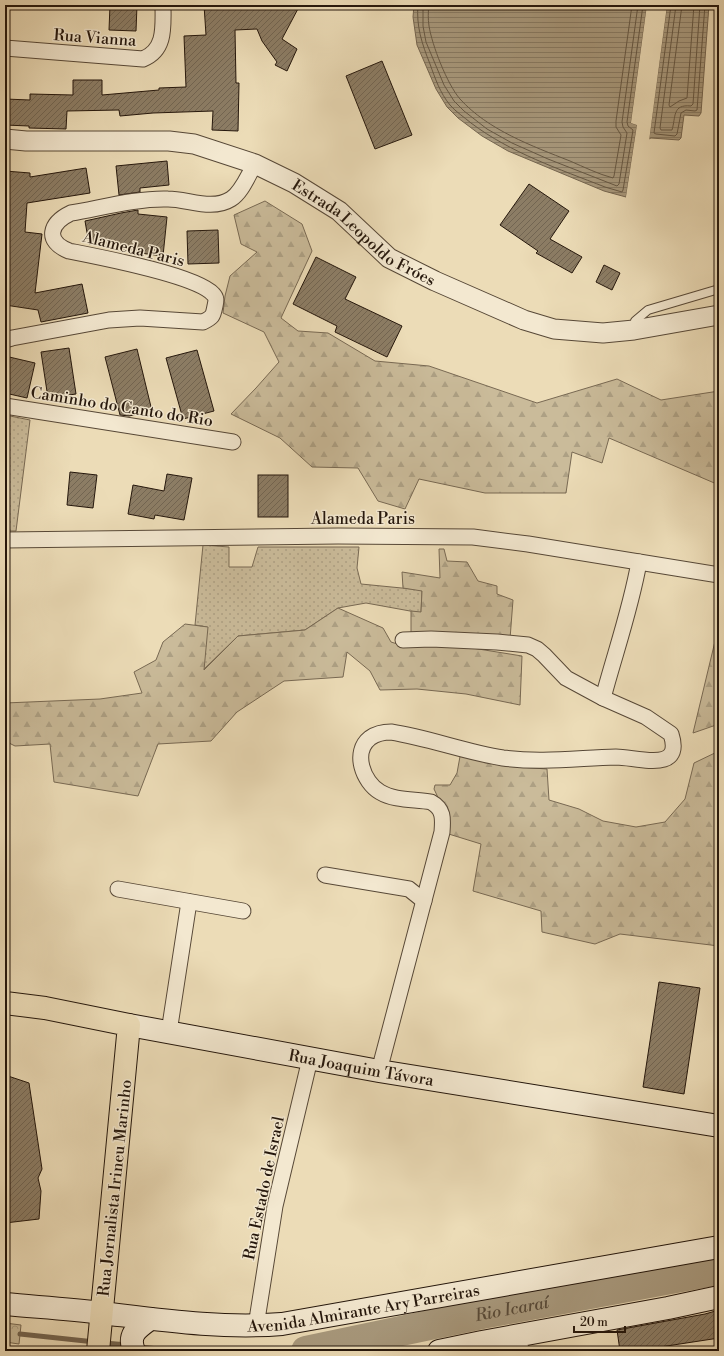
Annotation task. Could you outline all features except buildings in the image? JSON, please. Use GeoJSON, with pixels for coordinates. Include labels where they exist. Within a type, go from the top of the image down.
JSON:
{"type":"FeatureCollection","features":[{"type":"Feature","properties":{"kind":"main road","name":"Rua Joaquim Távora"},"geometry":{"type":"LineString","coordinates":[[5,1003],[45,1008],[379,1071],[719,1126]]}},
{"type":"Feature","properties":{"kind":"main road","name":"Rua Jornalista Irineu Marinho"},"geometry":{"type":"LineString","coordinates":[[98,1351],[130,1025]]}},
{"type":"Feature","properties":{"kind":"main road","name":"Avenida Almirante Ary Parreiras"},"geometry":{"type":"LineString","coordinates":[[5,1304],[101,1316],[140,1334],[282,1324],[719,1247]]}},
{"type":"Feature","properties":{"kind":"main road"},"geometry":{"type":"LineString","coordinates":[[439,1351],[719,1297]]}},
{"type":"Feature","properties":{"kind":"street","name":"Rua Vianna"},"geometry":{"type":"LineString","coordinates":[[5,48],[143,58],[154,52],[159,45],[163,28],[163,5]]}},
{"type":"Feature","properties":{"kind":"street","name":"Estrada Leopoldo Fróes"},"geometry":{"type":"LineString","coordinates":[[5,139],[26,141],[169,141],[194,144],[255,164],[294,183],[339,211],[389,258],[442,284],[524,320],[554,329],[603,333],[634,330],[719,315]]}},
{"type":"Feature","properties":{"kind":"street","name":"Alameda Paris"},"geometry":{"type":"LineString","coordinates":[[5,340],[109,320],[140,318],[203,322],[211,318],[214,313],[216,299],[214,294],[199,284],[164,273],[69,250],[61,247],[55,242],[53,232],[61,218],[71,213],[142,200],[188,200],[212,205],[223,203],[238,193],[255,164]]}},
{"type":"Feature","properties":{"kind":"street","name":"Caminho do Canto do Rio"},"geometry":{"type":"LineString","coordinates":[[5,406],[233,442]]}},
{"type":"Feature","properties":{"kind":"street","name":"Alameda Paris"},"geometry":{"type":"LineString","coordinates":[[5,540],[338,536],[473,537],[528,544],[719,575]]}},
{"type":"Feature","properties":{"kind":"street"},"geometry":{"type":"LineString","coordinates":[[603,698],[634,588],[639,562]]}},
{"type":"Feature","properties":{"kind":"street"},"geometry":{"type":"LineString","coordinates":[[379,1071],[442,832],[443,820],[442,812],[431,802],[392,797],[375,789],[366,777],[361,766],[361,753],[363,746],[370,738],[380,732],[391,732],[503,758],[529,760],[617,757],[654,761],[667,759],[671,755],[673,748],[673,741],[670,734],[665,729],[646,717],[603,698],[566,678],[544,655],[528,645],[445,639],[403,640]]}},
{"type":"Feature","properties":{"kind":"street"},"geometry":{"type":"LineString","coordinates":[[326,875],[409,889],[424,900]]}},
{"type":"Feature","properties":{"kind":"street"},"geometry":{"type":"LineString","coordinates":[[118,889],[242,911]]}},
{"type":"Feature","properties":{"kind":"street"},"geometry":{"type":"LineString","coordinates":[[169,1032],[189,902]]}},
{"type":"Feature","properties":{"kind":"street","name":"Rua Estado de Israel"},"geometry":{"type":"LineString","coordinates":[[256,1326],[275,1206],[310,1059]]}},
{"type":"Feature","properties":{"kind":"street"},"geometry":{"type":"LineString","coordinates":[[482,1342],[509,1346],[523,1351]]}},
{"type":"Feature","properties":{"kind":"lane"},"geometry":{"type":"LineString","coordinates":[[634,330],[635,321],[648,310],[719,288]]}},
{"type":"Feature","properties":{"kind":"green space"},"geometry":{"type":"Polygon","coordinates":[[[265,201],[302,224],[312,251],[281,318],[298,331],[328,333],[375,361],[429,366],[537,403],[617,379],[661,400],[719,391],[719,485],[609,438],[602,463],[572,452],[566,493],[485,493],[419,479],[405,509],[378,501],[358,468],[312,467],[280,438],[231,414],[279,362],[264,332],[223,313],[230,276],[257,252],[241,244],[234,215],[265,201]]]}},
{"type":"Feature","properties":{"kind":"green space"},"geometry":{"type":"Polygon","coordinates":[[[5,415],[30,420],[16,531],[5,531],[5,415]]]}},
{"type":"Feature","properties":{"kind":"green space"},"geometry":{"type":"Polygon","coordinates":[[[203,545],[229,547],[229,567],[252,567],[258,547],[359,547],[357,568],[361,584],[422,590],[421,613],[366,603],[338,608],[305,630],[238,636],[203,670],[207,627],[195,625],[203,545]]]}},
{"type":"Feature","properties":{"kind":"green space"},"geometry":{"type":"Polygon","coordinates":[[[439,549],[444,549],[447,561],[467,562],[478,581],[497,586],[497,594],[513,600],[510,639],[411,634],[411,611],[421,612],[422,591],[403,588],[402,572],[440,578],[439,549]]]}},
{"type":"Feature","properties":{"kind":"green space"},"geometry":{"type":"Polygon","coordinates":[[[338,608],[383,628],[391,642],[407,647],[441,643],[522,656],[520,705],[466,694],[417,689],[380,690],[370,671],[347,652],[343,677],[284,681],[237,712],[211,741],[158,744],[138,796],[54,782],[50,744],[15,746],[5,741],[5,703],[100,699],[142,693],[134,672],[156,660],[163,642],[185,624],[208,627],[204,670],[238,636],[305,630],[338,608]]]}},
{"type":"Feature","properties":{"kind":"green space"},"geometry":{"type":"Polygon","coordinates":[[[717,633],[719,633],[719,724],[693,733],[717,633]]]}},
{"type":"Feature","properties":{"kind":"green space"},"geometry":{"type":"Polygon","coordinates":[[[461,751],[483,757],[505,766],[547,769],[549,800],[579,809],[603,821],[636,827],[665,822],[685,799],[694,763],[719,751],[719,946],[620,934],[595,944],[542,932],[541,911],[473,891],[481,844],[439,831],[442,806],[434,789],[435,785],[450,785],[457,773],[461,751]]]}},
{"type":"Feature","properties":{"kind":"green space"},"geometry":{"type":"Polygon","coordinates":[[[5,1323],[21,1325],[19,1344],[5,1342],[5,1323]]]}},
{"type":"Feature","properties":{"kind":"water"},"geometry":{"type":"Polygon","coordinates":[[[414,5],[647,5],[631,123],[637,125],[626,197],[604,191],[508,151],[482,136],[458,118],[447,107],[436,89],[417,45],[413,17],[414,5]]]}},
{"type":"Feature","properties":{"kind":"water"},"geometry":{"type":"Polygon","coordinates":[[[667,5],[709,5],[701,113],[699,116],[684,115],[681,138],[679,140],[649,139],[667,5]]]}},
{"type":"Feature","properties":{"kind":"pier"},"geometry":{"type":"Polygon","coordinates":[[[647,5],[649,5],[633,122],[638,123],[639,125],[628,197],[626,197],[637,125],[631,123],[647,5]]]}},
{"type":"Feature","properties":{"kind":"pier"},"geometry":{"type":"Polygon","coordinates":[[[665,5],[667,5],[649,141],[647,139],[665,5]]]}},
{"type":"Feature","properties":{"kind":"waterway","name":"Rio Icaraí"},"geometry":{"type":"LineString","coordinates":[[306,1351],[482,1314],[719,1270]]}},
{"type":"Feature","properties":{"kind":"waterway"},"geometry":{"type":"LineString","coordinates":[[20,1334],[95,1342]]}},
{"type":"Feature","properties":{"kind":"waterway"},"geometry":{"type":"LineString","coordinates":[[105,1343],[127,1345]]}},
{"type":"Feature","properties":{"kind":"waterway"},"geometry":{"type":"LineString","coordinates":[[139,1347],[178,1351]]}}]}
